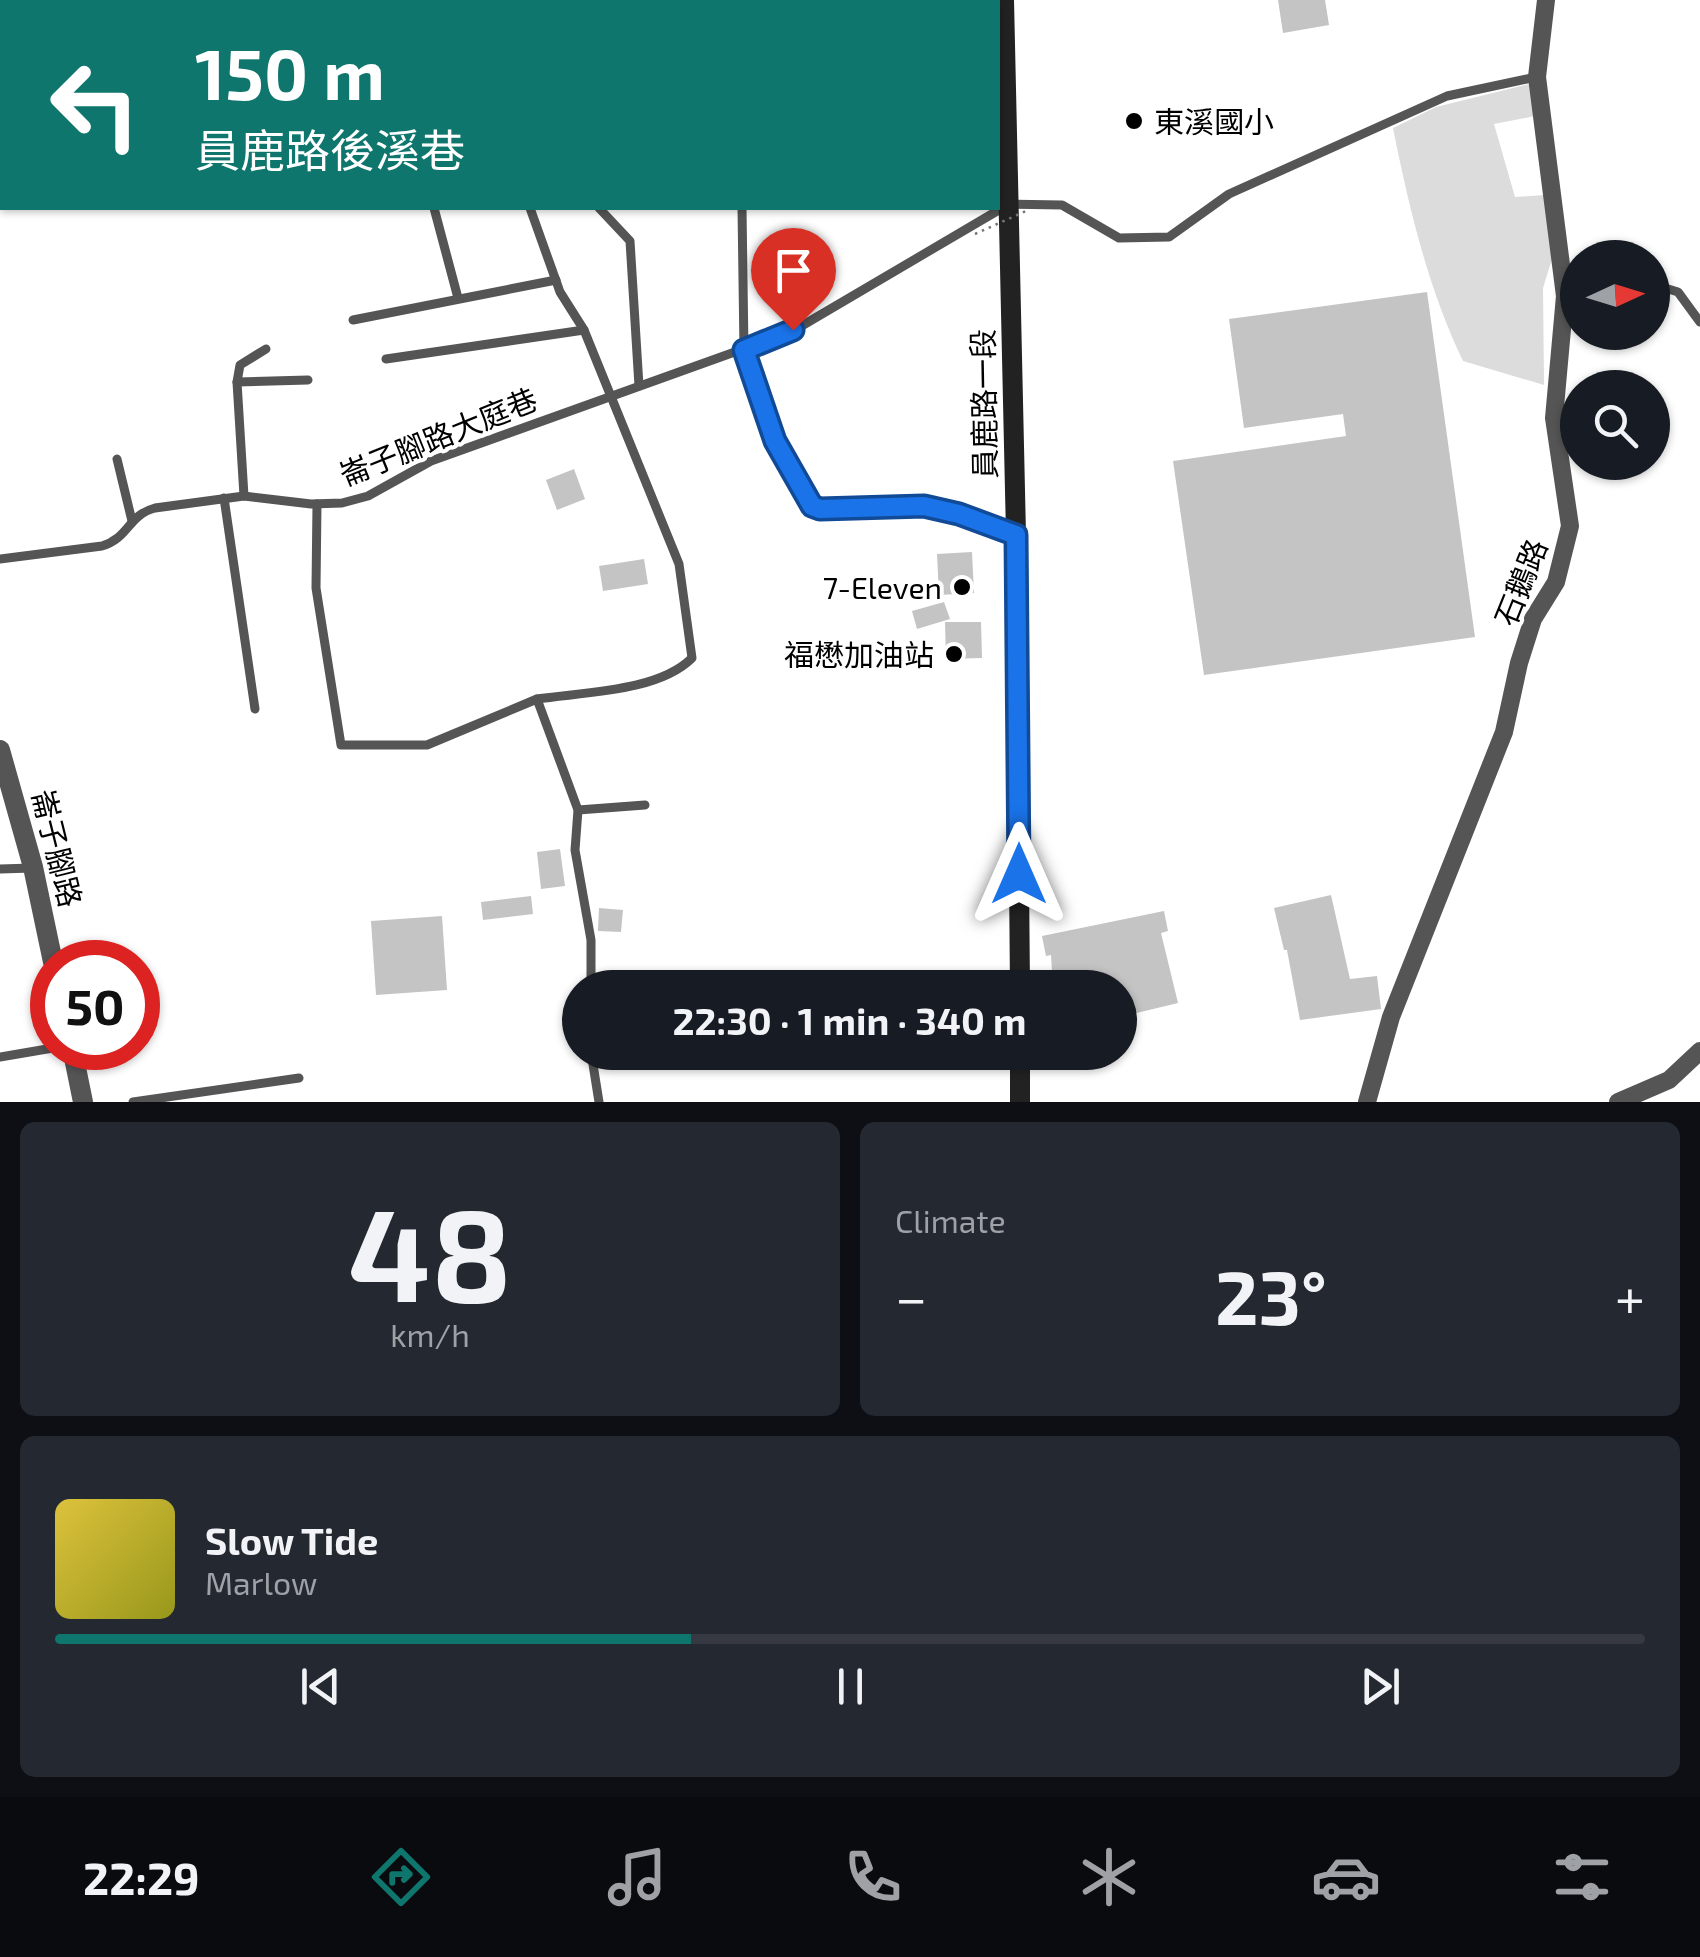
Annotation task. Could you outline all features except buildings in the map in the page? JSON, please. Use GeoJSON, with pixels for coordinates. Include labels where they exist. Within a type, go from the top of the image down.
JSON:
{"type":"FeatureCollection","features":[{"type":"Feature","properties":{"kind":"main road","name":"員鹿路一段"},"geometry":{"type":"LineString","coordinates":[[1004,0],[1017,208],[1020,970]]}},
{"type":"Feature","properties":{"kind":"main road"},"geometry":{"type":"LineString","coordinates":[[1020,1070],[1020,1102]]}},
{"type":"Feature","properties":{"kind":"street","name":"石鵝路"},"geometry":{"type":"LineString","coordinates":[[1546,0],[1538,77],[1563,240]]}},
{"type":"Feature","properties":{"kind":"street","name":"石鵝路"},"geometry":{"type":"LineString","coordinates":[[1367,1102],[1392,1018],[1504,732],[1518,664],[1534,619],[1556,582],[1563,560],[1570,526],[1554,418],[1563,350]]}},
{"type":"Feature","properties":{"kind":"street","name":"崙子腳路"},"geometry":{"type":"LineString","coordinates":[[0,750],[8,802],[33,868],[49,940]]}},
{"type":"Feature","properties":{"kind":"street"},"geometry":{"type":"LineString","coordinates":[[1618,1102],[1670,1080],[1700,1051]]}},
{"type":"Feature","properties":{"kind":"street"},"geometry":{"type":"LineString","coordinates":[[76,1070],[83,1102]]}},
{"type":"Feature","properties":{"kind":"lane"},"geometry":{"type":"LineString","coordinates":[[1017,208],[1062,204],[1119,238],[1169,237],[1229,194],[1447,96],[1538,77]]}},
{"type":"Feature","properties":{"kind":"lane","name":"崙子腳路大庭巷"},"geometry":{"type":"LineString","coordinates":[[0,558],[118,541],[132,520],[156,508],[244,496],[317,504],[368,496],[431,461],[793,330],[1017,208]]}},
{"type":"Feature","properties":{"kind":"lane"},"geometry":{"type":"LineString","coordinates":[[435,210],[458,298]]}},
{"type":"Feature","properties":{"kind":"lane"},"geometry":{"type":"LineString","coordinates":[[317,504],[316,588],[341,745],[427,745],[538,699],[621,688],[678,672],[692,658],[679,564],[584,330],[560,292],[531,210]]}},
{"type":"Feature","properties":{"kind":"lane"},"geometry":{"type":"LineString","coordinates":[[602,210],[630,241],[639,386]]}},
{"type":"Feature","properties":{"kind":"lane"},"geometry":{"type":"LineString","coordinates":[[742,210],[744,350],[775,441],[812,506],[924,506],[1016,535]]}},
{"type":"Feature","properties":{"kind":"lane"},"geometry":{"type":"LineString","coordinates":[[353,320],[556,280]]}},
{"type":"Feature","properties":{"kind":"lane"},"geometry":{"type":"LineString","coordinates":[[1670,290],[1678,292],[1700,322]]}},
{"type":"Feature","properties":{"kind":"lane","name":"崙子腳路大庭巷"},"geometry":{"type":"LineString","coordinates":[[386,359],[584,330]]}},
{"type":"Feature","properties":{"kind":"lane"},"geometry":{"type":"LineString","coordinates":[[244,496],[237,382],[240,365],[266,348]]}},
{"type":"Feature","properties":{"kind":"lane"},"geometry":{"type":"LineString","coordinates":[[237,382],[308,380]]}},
{"type":"Feature","properties":{"kind":"lane"},"geometry":{"type":"LineString","coordinates":[[116,459],[132,520]]}},
{"type":"Feature","properties":{"kind":"lane"},"geometry":{"type":"LineString","coordinates":[[224,498],[255,709]]}},
{"type":"Feature","properties":{"kind":"lane"},"geometry":{"type":"LineString","coordinates":[[538,699],[578,810],[575,850],[591,940],[591,970]]}},
{"type":"Feature","properties":{"kind":"lane"},"geometry":{"type":"LineString","coordinates":[[578,810],[645,805]]}},
{"type":"Feature","properties":{"kind":"lane"},"geometry":{"type":"LineString","coordinates":[[0,868],[33,868]]}},
{"type":"Feature","properties":{"kind":"lane"},"geometry":{"type":"LineString","coordinates":[[0,1057],[30,1052]]}},
{"type":"Feature","properties":{"kind":"lane"},"geometry":{"type":"LineString","coordinates":[[594,1070],[599,1102]]}},
{"type":"Feature","properties":{"kind":"lane"},"geometry":{"type":"LineString","coordinates":[[133,1102],[194,1098],[299,1078]]}},
{"type":"Feature","properties":{"kind":"path"},"geometry":{"type":"LineString","coordinates":[[975,234],[1017,208]]}},
{"type":"Feature","properties":{"kind":"shaded area"},"geometry":{"type":"Polygon","coordinates":[[[1529,84],[1535,116],[1494,124],[1515,197],[1544,195],[1552,259],[1543,288],[1544,385],[1463,361],[1421,247],[1393,128],[1436,107],[1529,84]]]}},
{"type":"Feature","properties":{"kind":"place","name":"東溪國小"},"geometry":{"type":"Point","coordinates":[1134,121]}},
{"type":"Feature","properties":{"kind":"place","name":"7-Eleven"},"geometry":{"type":"Point","coordinates":[962,587]}},
{"type":"Feature","properties":{"kind":"place","name":"福懋加油站"},"geometry":{"type":"Point","coordinates":[954,654]}},
{"type":"Feature","properties":{"kind":"route"},"geometry":{"type":"LineString","coordinates":[[793,330],[744,350],[775,441],[812,506],[924,506],[1016,535],[1019,874]]}}]}
